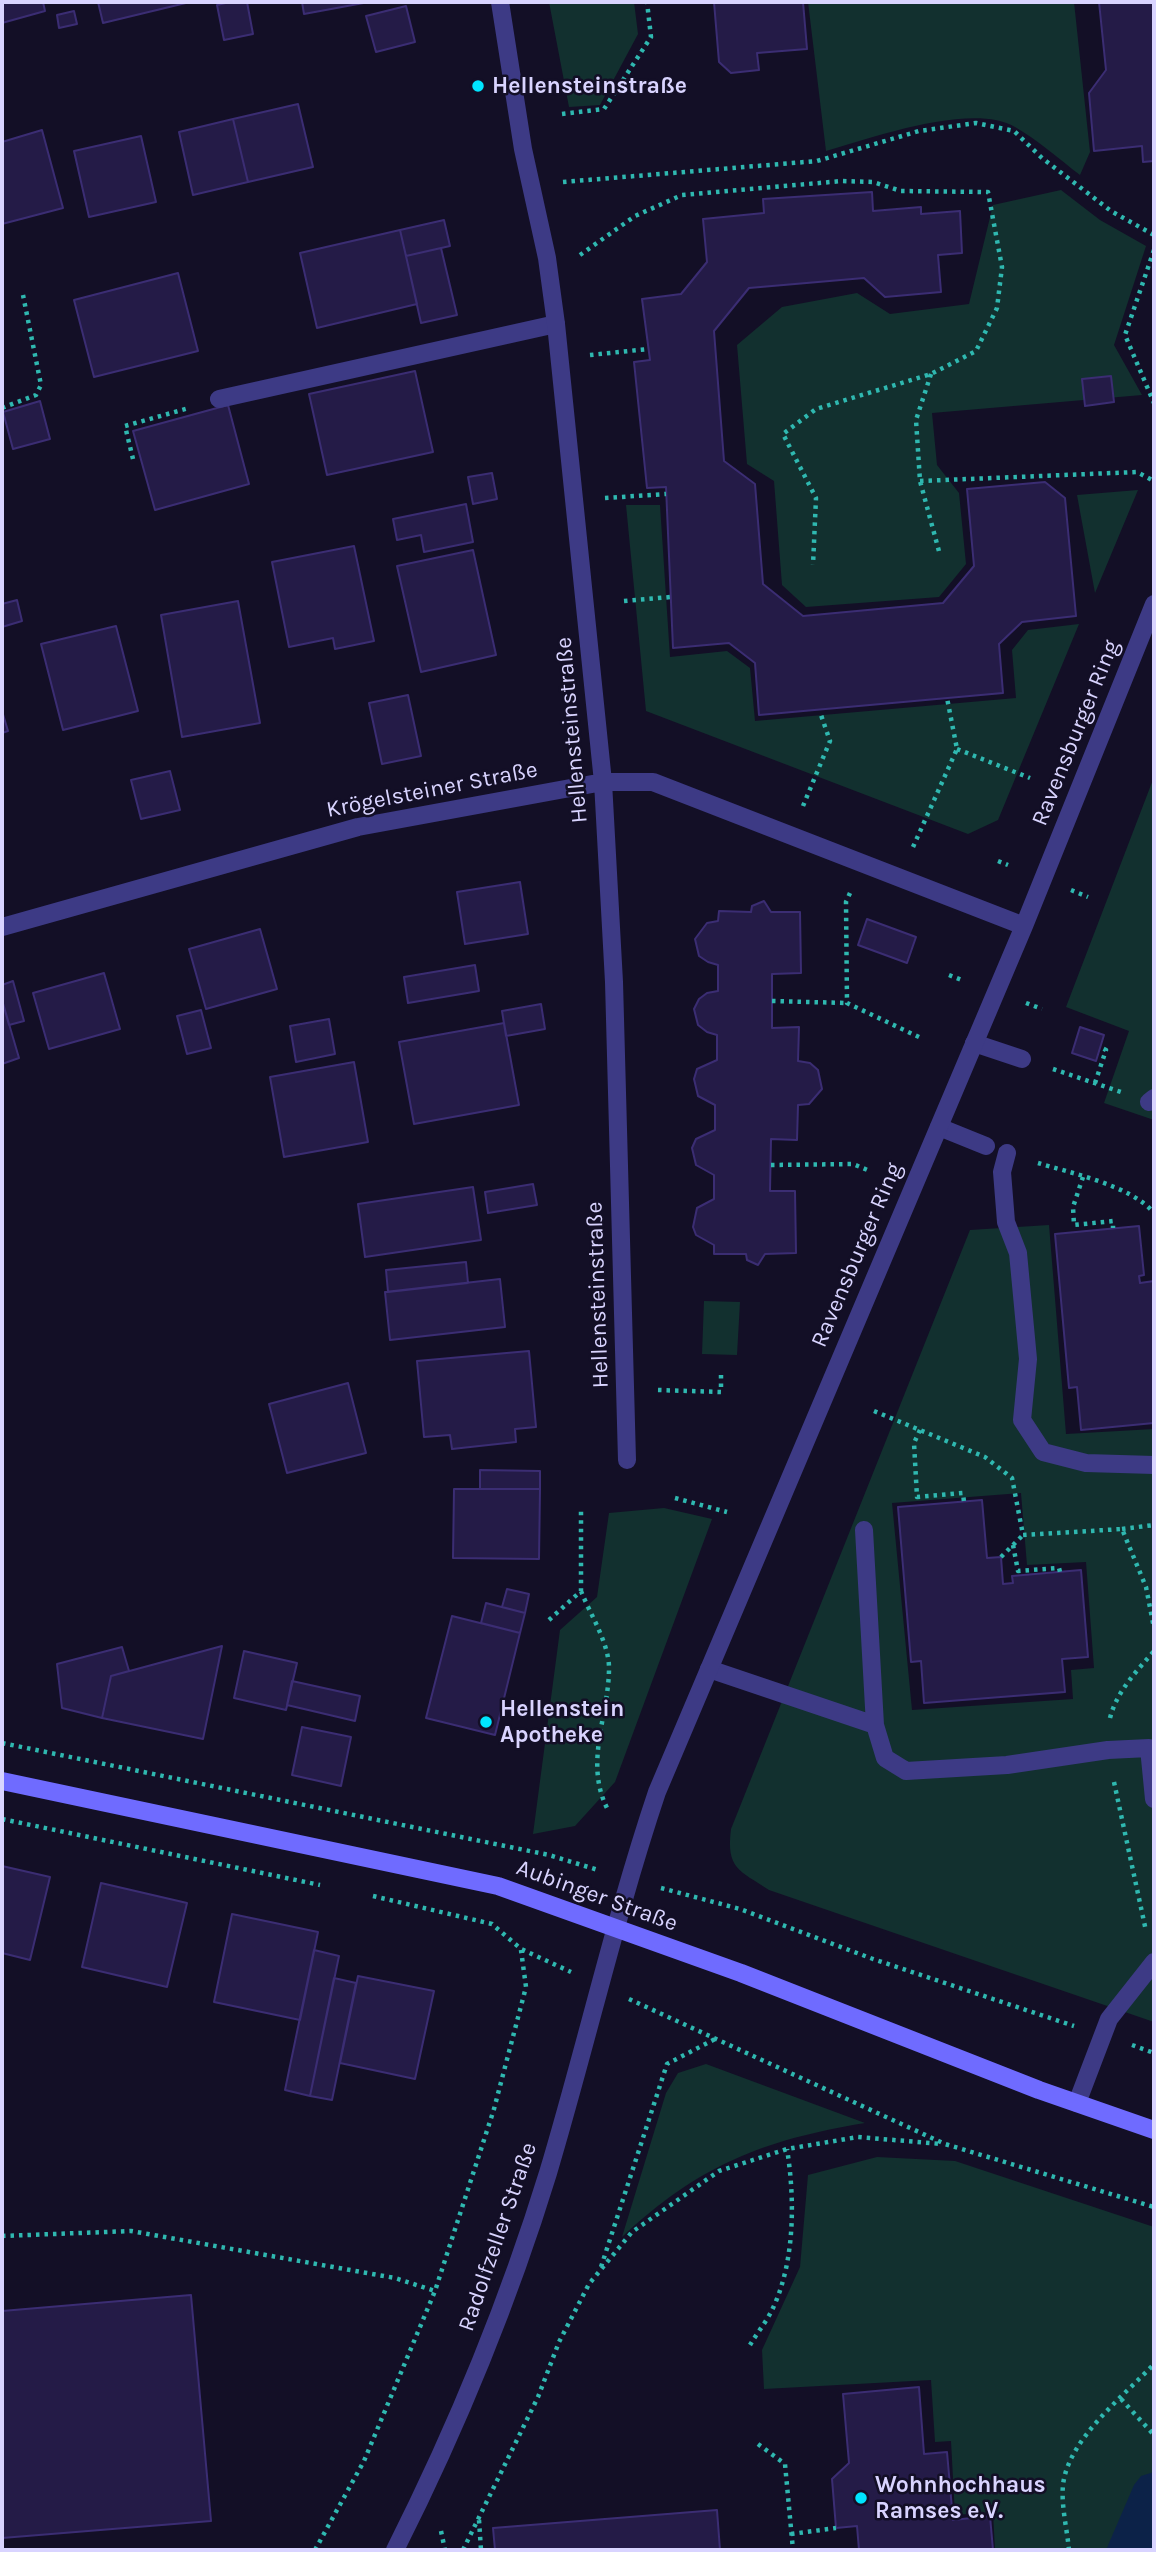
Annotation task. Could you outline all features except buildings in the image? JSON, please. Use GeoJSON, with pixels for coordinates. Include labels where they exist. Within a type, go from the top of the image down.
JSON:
{"type":"FeatureCollection","features":[{"type":"Feature","properties":{"kind":"main road","name":"Aubinger Straße"},"geometry":{"type":"LineString","coordinates":[[2,1781],[498,1886],[764,1982],[1154,2130]]}},
{"type":"Feature","properties":{"kind":"street","name":"Hellensteinstraße"},"geometry":{"type":"LineString","coordinates":[[500,2],[523,149],[547,258],[556,324],[603,782],[614,982],[627,1460]]}},
{"type":"Feature","properties":{"kind":"street"},"geometry":{"type":"LineString","coordinates":[[219,399],[556,324]]}},
{"type":"Feature","properties":{"kind":"street","name":"Ravensburger Ring"},"geometry":{"type":"LineString","coordinates":[[615,1928],[657,1792],[1024,926],[1154,604]]}},
{"type":"Feature","properties":{"kind":"street","name":"Krögelsteiner Straße"},"geometry":{"type":"LineString","coordinates":[[2,926],[358,827],[603,782],[653,782],[1024,926]]}},
{"type":"Feature","properties":{"kind":"street"},"geometry":{"type":"LineString","coordinates":[[974,1043],[1022,1059]]}},
{"type":"Feature","properties":{"kind":"street"},"geometry":{"type":"LineString","coordinates":[[939,1127],[986,1146]]}},
{"type":"Feature","properties":{"kind":"street"},"geometry":{"type":"LineString","coordinates":[[1007,1153],[1002,1172],[1006,1222],[1018,1253],[1028,1359],[1022,1420],[1043,1452],[1086,1462],[1154,1465]]}},
{"type":"Feature","properties":{"kind":"street"},"geometry":{"type":"LineString","coordinates":[[864,1530],[875,1725],[885,1758],[906,1771],[1007,1765],[1108,1750],[1149,1748],[1154,1799]]}},
{"type":"Feature","properties":{"kind":"street"},"geometry":{"type":"LineString","coordinates":[[709,1669],[875,1725]]}},
{"type":"Feature","properties":{"kind":"street","name":"Radolfzeller Straße"},"geometry":{"type":"LineString","coordinates":[[395,2550],[436,2468],[508,2293],[547,2176],[615,1928]]}},
{"type":"Feature","properties":{"kind":"street"},"geometry":{"type":"LineString","coordinates":[[1077,2103],[1102,2035],[1127,1993],[1154,1962]]}},
{"type":"Feature","properties":{"kind":"path"},"geometry":{"type":"LineString","coordinates":[[562,114],[604,109],[651,37],[647,2]]}},
{"type":"Feature","properties":{"kind":"path"},"geometry":{"type":"LineString","coordinates":[[563,182],[817,161],[919,131],[976,123],[1014,131],[1042,158],[1111,211],[1154,235]]}},
{"type":"Feature","properties":{"kind":"path"},"geometry":{"type":"LineString","coordinates":[[547,258],[580,255],[635,216],[682,195],[842,181],[873,182],[901,191],[988,192],[1002,267],[997,308],[976,351],[931,374],[816,409],[783,433],[816,498],[813,565]]}},
{"type":"Feature","properties":{"kind":"path"},"geometry":{"type":"LineString","coordinates":[[1154,250],[1125,335],[1154,404]]}},
{"type":"Feature","properties":{"kind":"path"},"geometry":{"type":"LineString","coordinates":[[2,408],[36,395],[41,385],[23,295]]}},
{"type":"Feature","properties":{"kind":"path"},"geometry":{"type":"LineString","coordinates":[[560,358],[648,349]]}},
{"type":"Feature","properties":{"kind":"path"},"geometry":{"type":"LineString","coordinates":[[931,374],[916,420],[920,481],[940,555]]}},
{"type":"Feature","properties":{"kind":"path"},"geometry":{"type":"LineString","coordinates":[[133,459],[125,426],[219,399]]}},
{"type":"Feature","properties":{"kind":"path"},"geometry":{"type":"LineString","coordinates":[[920,481],[1137,472],[1154,481]]}},
{"type":"Feature","properties":{"kind":"path"},"geometry":{"type":"LineString","coordinates":[[576,499],[666,495]]}},
{"type":"Feature","properties":{"kind":"path"},"geometry":{"type":"LineString","coordinates":[[624,601],[671,597]]}},
{"type":"Feature","properties":{"kind":"path"},"geometry":{"type":"LineString","coordinates":[[920,830],[957,749],[947,698]]}},
{"type":"Feature","properties":{"kind":"path"},"geometry":{"type":"LineString","coordinates":[[791,836],[830,741],[821,715]]}},
{"type":"Feature","properties":{"kind":"path"},"geometry":{"type":"LineString","coordinates":[[957,749],[1030,778]]}},
{"type":"Feature","properties":{"kind":"path"},"geometry":{"type":"LineString","coordinates":[[998,861],[1008,865]]}},
{"type":"Feature","properties":{"kind":"path"},"geometry":{"type":"LineString","coordinates":[[847,1003],[846,902],[862,863]]}},
{"type":"Feature","properties":{"kind":"path"},"geometry":{"type":"LineString","coordinates":[[949,975],[971,983]]}},
{"type":"Feature","properties":{"kind":"path"},"geometry":{"type":"LineString","coordinates":[[772,1001],[847,1003],[921,1038]]}},
{"type":"Feature","properties":{"kind":"path"},"geometry":{"type":"LineString","coordinates":[[1018,1001],[1042,1009]]}},
{"type":"Feature","properties":{"kind":"path"},"geometry":{"type":"LineString","coordinates":[[1096,1083],[1107,1050],[1100,1047]]}},
{"type":"Feature","properties":{"kind":"path"},"geometry":{"type":"LineString","coordinates":[[1060,1071],[1151,1100]]}},
{"type":"Feature","properties":{"kind":"path"},"geometry":{"type":"LineString","coordinates":[[1029,1160],[1083,1177],[1147,1204],[1154,1213]]}},
{"type":"Feature","properties":{"kind":"path"},"geometry":{"type":"LineString","coordinates":[[771,1165],[853,1164],[870,1171]]}},
{"type":"Feature","properties":{"kind":"path"},"geometry":{"type":"LineString","coordinates":[[1083,1177],[1073,1207],[1074,1225],[1113,1221],[1113,1228]]}},
{"type":"Feature","properties":{"kind":"path"},"geometry":{"type":"LineString","coordinates":[[625,1388],[721,1392],[721,1370]]}},
{"type":"Feature","properties":{"kind":"path"},"geometry":{"type":"LineString","coordinates":[[874,1411],[985,1457],[1012,1478],[1023,1535]]}},
{"type":"Feature","properties":{"kind":"path"},"geometry":{"type":"LineString","coordinates":[[920,1430],[914,1443],[917,1497],[963,1493],[964,1502]]}},
{"type":"Feature","properties":{"kind":"path"},"geometry":{"type":"LineString","coordinates":[[675,1498],[727,1511]]}},
{"type":"Feature","properties":{"kind":"path"},"geometry":{"type":"LineString","coordinates":[[581,1507],[581,1591],[608,1655],[609,1669],[596,1753],[602,1797],[607,1808]]}},
{"type":"Feature","properties":{"kind":"path"},"geometry":{"type":"LineString","coordinates":[[1001,1557],[1023,1535],[1154,1525]]}},
{"type":"Feature","properties":{"kind":"path"},"geometry":{"type":"LineString","coordinates":[[1122,1529],[1146,1587],[1154,1628]]}},
{"type":"Feature","properties":{"kind":"path"},"geometry":{"type":"LineString","coordinates":[[1013,1545],[1018,1571],[1059,1568],[1060,1572]]}},
{"type":"Feature","properties":{"kind":"path"},"geometry":{"type":"LineString","coordinates":[[549,1620],[581,1591]]}},
{"type":"Feature","properties":{"kind":"path","name":"Aubinger Straße"},"geometry":{"type":"LineString","coordinates":[[2,1743],[549,1855],[740,1909],[873,1959],[1154,2053]]}},
{"type":"Feature","properties":{"kind":"path"},"geometry":{"type":"LineString","coordinates":[[2,1819],[323,1886]]}},
{"type":"Feature","properties":{"kind":"path"},"geometry":{"type":"LineString","coordinates":[[364,1894],[492,1924],[521,1949],[945,2144],[1154,2207]]}},
{"type":"Feature","properties":{"kind":"path"},"geometry":{"type":"LineString","coordinates":[[315,2550],[364,2460],[435,2291],[494,2109],[526,1987],[521,1949]]}},
{"type":"Feature","properties":{"kind":"path"},"geometry":{"type":"LineString","coordinates":[[600,2272],[667,2064],[715,2039]]}},
{"type":"Feature","properties":{"kind":"path"},"geometry":{"type":"LineString","coordinates":[[463,2550],[538,2397],[558,2342],[589,2284],[632,2232],[719,2171],[787,2149],[858,2137],[945,2144]]}},
{"type":"Feature","properties":{"kind":"path"},"geometry":{"type":"LineString","coordinates":[[750,2344],[774,2308],[788,2259],[792,2183],[787,2149]]}},
{"type":"Feature","properties":{"kind":"path"},"geometry":{"type":"LineString","coordinates":[[2,2236],[131,2231],[395,2278],[435,2291]]}},
{"type":"Feature","properties":{"kind":"path"},"geometry":{"type":"LineString","coordinates":[[1069,2550],[1063,2486],[1068,2462],[1083,2439],[1154,2364]]}},
{"type":"Feature","properties":{"kind":"path"},"geometry":{"type":"LineString","coordinates":[[1121,2399],[1154,2435]]}},
{"type":"Feature","properties":{"kind":"path"},"geometry":{"type":"LineString","coordinates":[[758,2444],[785,2464],[793,2550]]}},
{"type":"Feature","properties":{"kind":"path"},"geometry":{"type":"LineString","coordinates":[[479,2519],[481,2550]]}},
{"type":"Feature","properties":{"kind":"path"},"geometry":{"type":"LineString","coordinates":[[791,2534],[836,2528]]}},
{"type":"Feature","properties":{"kind":"green space"},"geometry":{"type":"Polygon","coordinates":[[[549,2],[634,2],[638,34],[600,105],[569,107],[549,2]]]}},
{"type":"Feature","properties":{"kind":"green space"},"geometry":{"type":"Polygon","coordinates":[[[808,2],[1074,2],[1090,152],[1080,175],[1024,132],[996,120],[948,120],[895,131],[826,151],[808,2]]]}},
{"type":"Feature","properties":{"kind":"green space"},"geometry":{"type":"Polygon","coordinates":[[[1061,190],[1100,220],[1146,246],[1114,345],[1142,395],[932,413],[937,465],[959,493],[966,564],[939,597],[806,607],[782,585],[774,481],[747,464],[737,345],[782,307],[857,293],[890,314],[969,304],[993,205],[1061,190]]]}},
{"type":"Feature","properties":{"kind":"green space"},"geometry":{"type":"Polygon","coordinates":[[[1138,490],[1095,593],[1077,495],[1138,490]]]}},
{"type":"Feature","properties":{"kind":"green space"},"geometry":{"type":"Polygon","coordinates":[[[626,505],[660,505],[670,657],[727,651],[750,668],[755,721],[1016,698],[1012,650],[1028,630],[1079,624],[998,820],[968,834],[646,711],[626,505]]]}},
{"type":"Feature","properties":{"kind":"green space"},"geometry":{"type":"Polygon","coordinates":[[[1154,777],[1154,1120],[1104,1103],[1129,1031],[1066,1007],[1154,777]]]}},
{"type":"Feature","properties":{"kind":"green space"},"geometry":{"type":"Polygon","coordinates":[[[1049,1225],[1066,1434],[1154,1429],[1154,2022],[769,1890],[742,1872],[733,1861],[731,1853],[731,1829],[970,1230],[1049,1225]],[[1021,1493],[892,1503],[912,1710],[1073,1699],[1071,1670],[1094,1668],[1086,1562],[1027,1565],[1021,1493]]]}},
{"type":"Feature","properties":{"kind":"green space"},"geometry":{"type":"Polygon","coordinates":[[[704,1301],[740,1302],[737,1355],[702,1354],[704,1301]]]}},
{"type":"Feature","properties":{"kind":"green space"},"geometry":{"type":"Polygon","coordinates":[[[664,1508],[712,1519],[615,1782],[575,1826],[533,1834],[560,1630],[597,1597],[609,1513],[664,1508]]]}},
{"type":"Feature","properties":{"kind":"green space"},"geometry":{"type":"Polygon","coordinates":[[[706,2064],[865,2123],[795,2138],[734,2159],[678,2191],[622,2237],[666,2093],[678,2073],[706,2064]]]}},
{"type":"Feature","properties":{"kind":"green space"},"geometry":{"type":"Polygon","coordinates":[[[877,2157],[955,2161],[1154,2227],[1154,2550],[995,2550],[993,2512],[955,2515],[951,2441],[935,2442],[931,2380],[764,2389],[762,2350],[800,2267],[808,2175],[877,2157]]]}},
{"type":"Feature","properties":{"kind":"water"},"geometry":{"type":"Polygon","coordinates":[[[1154,2472],[1154,2550],[1106,2550],[1134,2485],[1141,2476],[1154,2472]]]}},
{"type":"Feature","properties":{"kind":"place","name":"Hellensteinstraße"},"geometry":{"type":"Point","coordinates":[478,86]}},
{"type":"Feature","properties":{"kind":"place","name":"Hellenstein Apotheke"},"geometry":{"type":"Point","coordinates":[486,1722]}},
{"type":"Feature","properties":{"kind":"place","name":"Wohnhochhaus Ramses e.V."},"geometry":{"type":"Point","coordinates":[861,2498]}}]}
